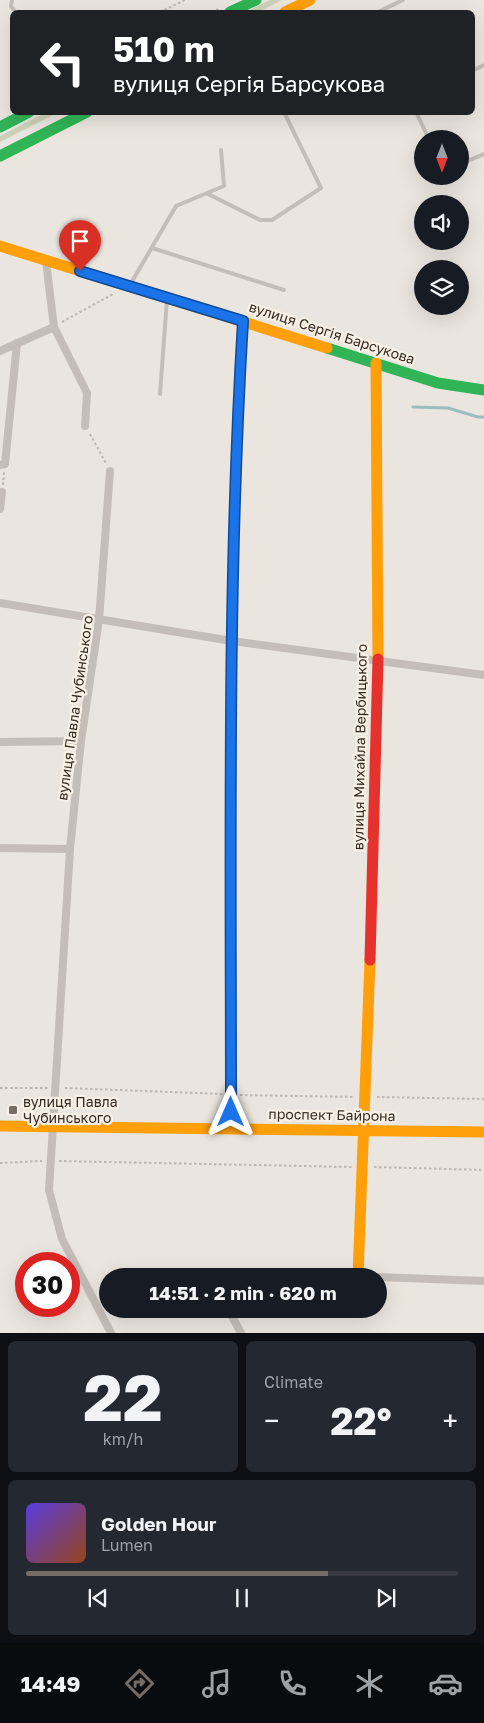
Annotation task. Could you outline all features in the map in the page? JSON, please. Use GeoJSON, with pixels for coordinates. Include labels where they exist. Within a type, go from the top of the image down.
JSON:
{"type":"FeatureCollection","features":[{"type":"Feature","properties":{"kind":"main road"},"geometry":{"type":"LineString","coordinates":[[234,10],[256,0]]}},
{"type":"Feature","properties":{"kind":"main road"},"geometry":{"type":"LineString","coordinates":[[289,10],[310,0]]}},
{"type":"Feature","properties":{"kind":"main road"},"geometry":{"type":"LineString","coordinates":[[0,127],[23,115]]}},
{"type":"Feature","properties":{"kind":"main road"},"geometry":{"type":"LineString","coordinates":[[0,156],[72,116]]}},
{"type":"Feature","properties":{"kind":"main road","name":"вулиця Сергія Барсукова"},"geometry":{"type":"LineString","coordinates":[[0,246],[130,285],[438,383],[484,390]]}},
{"type":"Feature","properties":{"kind":"main road","name":"вулиця Михайла Вербицького"},"geometry":{"type":"LineString","coordinates":[[358,1268],[365,1131],[378,662],[376,363]]}},
{"type":"Feature","properties":{"kind":"main road","name":"проспект Байрона"},"geometry":{"type":"LineString","coordinates":[[0,1126],[484,1132]]}},
{"type":"Feature","properties":{"kind":"street"},"geometry":{"type":"LineString","coordinates":[[46,261],[54,327],[86,393],[84,426]]}},
{"type":"Feature","properties":{"kind":"street"},"geometry":{"type":"LineString","coordinates":[[231,1129],[232,641],[238,404],[243,321]]}},
{"type":"Feature","properties":{"kind":"street"},"geometry":{"type":"LineString","coordinates":[[0,350],[54,327]]}},
{"type":"Feature","properties":{"kind":"street"},"geometry":{"type":"LineString","coordinates":[[2,465],[16,343]]}},
{"type":"Feature","properties":{"kind":"street","name":"вулиця Павла Чубинського"},"geometry":{"type":"LineString","coordinates":[[110,471],[100,620],[82,741],[70,849],[57,1088],[49,1190],[62,1239],[111,1333]]}},
{"type":"Feature","properties":{"kind":"street"},"geometry":{"type":"LineString","coordinates":[[0,509],[2,492]]}},
{"type":"Feature","properties":{"kind":"street"},"geometry":{"type":"LineString","coordinates":[[0,603],[232,641],[378,662],[484,674]]}},
{"type":"Feature","properties":{"kind":"street"},"geometry":{"type":"LineString","coordinates":[[0,742],[82,741]]}},
{"type":"Feature","properties":{"kind":"street"},"geometry":{"type":"LineString","coordinates":[[0,848],[70,849]]}},
{"type":"Feature","properties":{"kind":"street"},"geometry":{"type":"LineString","coordinates":[[387,1277],[484,1281]]}},
{"type":"Feature","properties":{"kind":"street"},"geometry":{"type":"LineString","coordinates":[[233,1318],[241,1333]]}},
{"type":"Feature","properties":{"kind":"lane"},"geometry":{"type":"LineString","coordinates":[[382,10],[403,0]]}},
{"type":"Feature","properties":{"kind":"lane"},"geometry":{"type":"LineString","coordinates":[[208,194],[260,220],[272,220],[321,188],[285,115]]}},
{"type":"Feature","properties":{"kind":"lane"},"geometry":{"type":"LineString","coordinates":[[417,115],[425,130]]}},
{"type":"Feature","properties":{"kind":"lane"},"geometry":{"type":"LineString","coordinates":[[130,285],[176,206],[224,186],[221,150]]}},
{"type":"Feature","properties":{"kind":"lane"},"geometry":{"type":"LineString","coordinates":[[469,160],[484,154]]}},
{"type":"Feature","properties":{"kind":"lane"},"geometry":{"type":"LineString","coordinates":[[152,248],[284,290]]}},
{"type":"Feature","properties":{"kind":"lane"},"geometry":{"type":"LineString","coordinates":[[160,394],[167,297]]}},
{"type":"Feature","properties":{"kind":"path"},"geometry":{"type":"LineString","coordinates":[[164,10],[185,0]]}},
{"type":"Feature","properties":{"kind":"path"},"geometry":{"type":"LineString","coordinates":[[54,327],[130,285]]}},
{"type":"Feature","properties":{"kind":"path"},"geometry":{"type":"LineString","coordinates":[[84,426],[110,471]]}},
{"type":"Feature","properties":{"kind":"path"},"geometry":{"type":"LineString","coordinates":[[2,465],[2,492]]}},
{"type":"Feature","properties":{"kind":"path"},"geometry":{"type":"LineString","coordinates":[[0,1088],[484,1099]]}},
{"type":"Feature","properties":{"kind":"path"},"geometry":{"type":"LineString","coordinates":[[0,1163],[52,1161],[484,1170]]}},
{"type":"Feature","properties":{"kind":"green space"},"geometry":{"type":"Polygon","coordinates":[[[270,0],[282,0],[262,10],[250,10],[270,0]]]}},
{"type":"Feature","properties":{"kind":"green space"},"geometry":{"type":"Polygon","coordinates":[[[41,115],[53,115],[0,142],[0,136],[41,115]]]}},
{"type":"Feature","properties":{"kind":"waterway"},"geometry":{"type":"LineString","coordinates":[[413,407],[448,408],[484,417]]}},
{"type":"Feature","properties":{"kind":"traffic: fast"},"geometry":{"type":"LineString","coordinates":[[234,10],[256,0]]}},
{"type":"Feature","properties":{"kind":"traffic: fast"},"geometry":{"type":"LineString","coordinates":[[0,127],[23,115]]}},
{"type":"Feature","properties":{"kind":"traffic: fast"},"geometry":{"type":"LineString","coordinates":[[0,156],[81,115]]}},
{"type":"Feature","properties":{"kind":"traffic: fast"},"geometry":{"type":"LineString","coordinates":[[327,348],[438,383],[484,390]]}},
{"type":"Feature","properties":{"kind":"traffic: slow"},"geometry":{"type":"LineString","coordinates":[[289,10],[310,0]]}},
{"type":"Feature","properties":{"kind":"traffic: slow"},"geometry":{"type":"LineString","coordinates":[[0,246],[327,348]]}},
{"type":"Feature","properties":{"kind":"traffic: slow"},"geometry":{"type":"LineString","coordinates":[[376,363],[378,659]]}},
{"type":"Feature","properties":{"kind":"traffic: slow"},"geometry":{"type":"LineString","coordinates":[[358,1268],[370,960]]}},
{"type":"Feature","properties":{"kind":"traffic: slow"},"geometry":{"type":"LineString","coordinates":[[0,1126],[484,1132]]}},
{"type":"Feature","properties":{"kind":"traffic: jam"},"geometry":{"type":"LineString","coordinates":[[370,960],[378,659]]}},
{"type":"Feature","properties":{"kind":"place","name":"вулиця Павла Чубинського"},"geometry":{"type":"Point","coordinates":[13,1110]}},
{"type":"Feature","properties":{"kind":"route"},"geometry":{"type":"LineString","coordinates":[[80,271],[243,321],[238,404],[232,641],[231,1112]]}}]}
